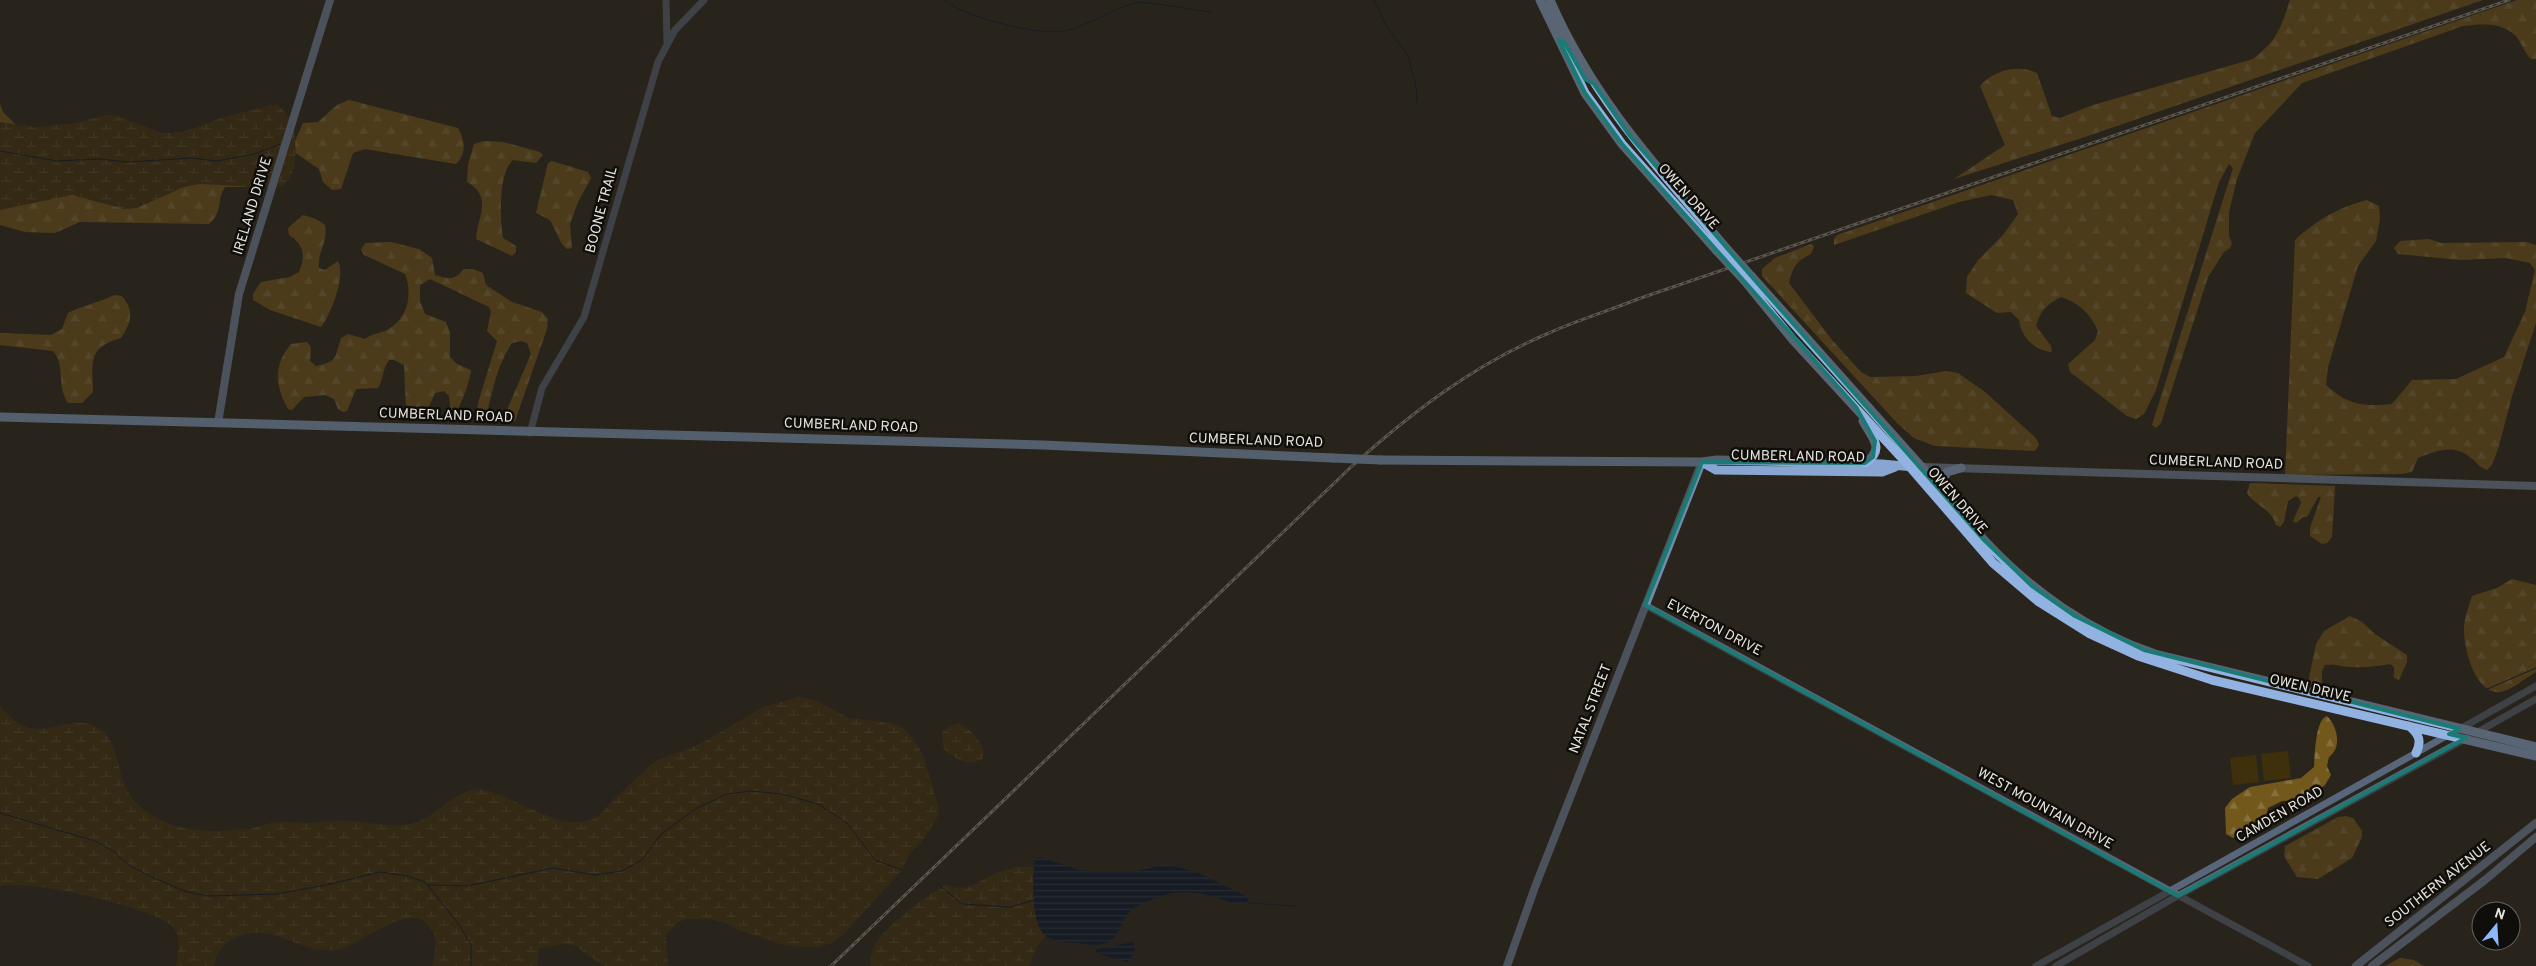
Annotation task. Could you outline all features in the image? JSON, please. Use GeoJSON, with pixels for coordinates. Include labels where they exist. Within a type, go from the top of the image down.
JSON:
{"type":"FeatureCollection","features":[{"type":"Feature","properties":{"kind":"highway","name":"OWEN DRIVE"},"geometry":{"type":"LineString","coordinates":[[1540,0],[1585,93],[1622,144],[1717,251],[1748,279],[1922,467],[1998,554],[2050,600],[2119,640],[2156,654],[2264,682],[2536,747]]}},
{"type":"Feature","properties":{"kind":"highway","name":"OWEN DRIVE"},"geometry":{"type":"LineString","coordinates":[[1550,0],[1572,48],[1594,84],[1630,135],[1726,248],[1793,340],[1910,467],[1993,564],[2039,602],[2090,634],[2145,658],[2200,676],[2536,756]]}},
{"type":"Feature","properties":{"kind":"highway"},"geometry":{"type":"LineString","coordinates":[[1559,40],[1565,43],[1585,79],[1589,84],[1594,84]]}},
{"type":"Feature","properties":{"kind":"highway"},"geometry":{"type":"LineString","coordinates":[[1585,93],[1592,91],[1620,130],[1630,135]]}},
{"type":"Feature","properties":{"kind":"highway"},"geometry":{"type":"LineString","coordinates":[[1856,407],[1875,441],[1877,450],[1873,458],[1865,463]]}},
{"type":"Feature","properties":{"kind":"highway"},"geometry":{"type":"LineString","coordinates":[[1944,493],[1943,480],[1948,472],[1961,468]]}},
{"type":"Feature","properties":{"kind":"highway"},"geometry":{"type":"LineString","coordinates":[[2145,658],[2196,670],[2202,666]]}},
{"type":"Feature","properties":{"kind":"highway"},"geometry":{"type":"LineString","coordinates":[[2200,676],[2206,672],[2260,685],[2264,682]]}},
{"type":"Feature","properties":{"kind":"highway"},"geometry":{"type":"LineString","coordinates":[[2409,726],[2417,732],[2419,739],[2416,753]]}},
{"type":"Feature","properties":{"kind":"main road","name":"IRELAND DRIVE"},"geometry":{"type":"LineString","coordinates":[[218,423],[239,294],[330,0]]}},
{"type":"Feature","properties":{"kind":"main road","name":"CUMBERLAND ROAD"},"geometry":{"type":"LineString","coordinates":[[0,417],[1043,445],[1381,460],[1702,462],[1717,460],[1865,463],[1910,467],[2536,486]]}},
{"type":"Feature","properties":{"kind":"main road","name":"CUMBERLAND ROAD"},"geometry":{"type":"LineString","coordinates":[[1702,462],[1716,470],[1882,472],[1895,466]]}},
{"type":"Feature","properties":{"kind":"main road","name":"NATAL STREET"},"geometry":{"type":"LineString","coordinates":[[1507,966],[1535,887],[1702,462]]}},
{"type":"Feature","properties":{"kind":"main road","name":"SOUTHERN AVENUE"},"geometry":{"type":"LineString","coordinates":[[2356,966],[2536,823]]}},
{"type":"Feature","properties":{"kind":"main road","name":"SOUTHERN AVENUE"},"geometry":{"type":"LineString","coordinates":[[2372,966],[2477,886],[2536,837]]}},
{"type":"Feature","properties":{"kind":"street"},"geometry":{"type":"LineString","coordinates":[[666,0],[667,42]]}},
{"type":"Feature","properties":{"kind":"street","name":"BOONE TRAIL"},"geometry":{"type":"LineString","coordinates":[[530,432],[542,388],[584,317],[658,62],[667,42],[680,23],[704,0]]}},
{"type":"Feature","properties":{"kind":"street","name":"EVERTON DRIVE"},"geometry":{"type":"LineString","coordinates":[[1645,605],[1771,674]]}},
{"type":"Feature","properties":{"kind":"street","name":"WEST MOUNTAIN DRIVE"},"geometry":{"type":"LineString","coordinates":[[1771,674],[2308,966]]}},
{"type":"Feature","properties":{"kind":"street","name":"CAMDEN ROAD"},"geometry":{"type":"LineString","coordinates":[[2036,966],[2168,890],[2536,686]]}},
{"type":"Feature","properties":{"kind":"street","name":"CAMDEN ROAD"},"geometry":{"type":"LineString","coordinates":[[2056,966],[2178,896],[2536,699]]}},
{"type":"Feature","properties":{"kind":"highlighted area"},"geometry":{"type":"Polygon","coordinates":[[[1559,40],[1565,43],[1585,79],[1594,84],[1630,136],[1752,277],[1983,539],[2032,586],[2075,616],[2144,650],[2460,729],[2449,734],[2466,738],[2178,896],[1645,605],[1702,462],[1865,463],[1873,457],[1875,441],[1856,407],[1622,144],[1585,93],[1559,40]]]}},
{"type":"Feature","properties":{"kind":"green space"},"geometry":{"type":"Polygon","coordinates":[[[2290,0],[2483,0],[2085,137],[1954,179],[2005,145],[1980,86],[1999,72],[2022,69],[2037,73],[2052,116],[2060,118],[2093,105],[2253,59],[2268,46],[2277,33],[2290,0]]]}},
{"type":"Feature","properties":{"kind":"green space"},"geometry":{"type":"Polygon","coordinates":[[[2517,0],[2536,0],[2536,59],[2531,59],[2516,36],[2504,28],[2491,25],[2463,26],[2302,83],[2255,133],[2237,179],[2229,212],[2229,236],[2232,243],[2208,277],[2161,423],[2156,428],[2152,425],[2233,168],[2229,164],[2219,182],[2156,390],[2144,414],[2136,419],[2127,416],[2070,372],[2068,364],[2095,340],[2098,331],[2092,319],[2078,305],[2061,297],[2048,305],[2042,312],[2036,326],[2051,346],[2052,352],[2040,349],[2030,342],[2020,326],[2019,320],[2011,312],[1997,313],[1966,293],[1967,277],[1978,260],[2003,235],[2018,214],[2013,200],[1991,195],[1959,202],[1834,245],[1834,239],[1837,235],[2517,0]]]}},
{"type":"Feature","properties":{"kind":"green space"},"geometry":{"type":"Polygon","coordinates":[[[349,100],[458,128],[464,147],[460,160],[456,164],[365,149],[353,153],[341,189],[332,190],[323,182],[319,169],[294,152],[293,146],[303,123],[318,122],[337,105],[349,100]]]}},
{"type":"Feature","properties":{"kind":"green space"},"geometry":{"type":"Polygon","coordinates":[[[0,104],[3,112],[17,126],[41,131],[171,133],[196,128],[221,118],[246,187],[225,187],[222,192],[217,215],[209,224],[80,222],[55,233],[25,232],[0,225],[0,104]]]}},
{"type":"Feature","properties":{"kind":"green space"},"geometry":{"type":"Polygon","coordinates":[[[276,104],[290,119],[296,148],[292,174],[281,186],[272,188],[200,184],[184,187],[137,208],[124,209],[72,195],[0,210],[0,122],[35,127],[76,123],[105,115],[117,116],[165,134],[188,131],[221,118],[276,104]]]}},
{"type":"Feature","properties":{"kind":"green space"},"geometry":{"type":"Polygon","coordinates":[[[484,141],[503,142],[540,152],[543,155],[536,163],[513,160],[508,166],[505,175],[501,197],[502,230],[503,238],[516,246],[516,252],[512,256],[476,239],[482,200],[475,188],[467,182],[468,165],[474,144],[484,141]]]}},
{"type":"Feature","properties":{"kind":"green space"},"geometry":{"type":"Polygon","coordinates":[[[552,161],[588,172],[591,178],[578,202],[570,224],[572,248],[567,249],[562,244],[550,220],[536,213],[548,163],[552,161]]]}},
{"type":"Feature","properties":{"kind":"green space"},"geometry":{"type":"Polygon","coordinates":[[[2367,200],[2379,206],[2380,219],[2376,241],[2358,266],[2328,367],[2326,385],[2342,397],[2356,403],[2364,405],[2392,404],[2412,380],[2456,379],[2504,357],[2525,312],[2535,270],[2530,263],[2506,258],[2460,260],[2398,254],[2394,248],[2400,241],[2429,239],[2441,243],[2526,242],[2536,245],[2536,323],[2512,396],[2499,446],[2492,465],[2487,470],[2465,453],[2445,450],[2418,458],[2412,472],[2401,474],[2285,475],[2295,240],[2311,226],[2328,216],[2367,200]]]}},
{"type":"Feature","properties":{"kind":"green space"},"geometry":{"type":"Polygon","coordinates":[[[303,215],[316,219],[325,225],[326,232],[319,268],[325,270],[338,261],[340,268],[339,285],[336,295],[321,327],[270,310],[253,300],[253,294],[261,282],[290,277],[299,272],[303,256],[301,246],[289,235],[288,228],[303,215]]]}},
{"type":"Feature","properties":{"kind":"green space"},"geometry":{"type":"Polygon","coordinates":[[[391,242],[419,249],[432,258],[435,275],[451,278],[457,276],[464,269],[473,269],[483,273],[486,285],[512,302],[542,312],[548,319],[547,329],[515,421],[506,423],[503,419],[531,354],[527,343],[521,341],[512,343],[507,350],[494,383],[488,409],[481,414],[477,410],[478,403],[497,341],[487,331],[491,312],[489,307],[430,279],[420,285],[420,301],[425,314],[446,322],[450,333],[450,357],[457,364],[471,370],[465,393],[454,415],[451,415],[449,396],[444,391],[435,393],[426,413],[419,418],[410,415],[406,410],[404,365],[394,360],[389,360],[387,363],[378,388],[356,389],[347,411],[343,412],[338,409],[334,399],[325,395],[304,397],[292,410],[288,409],[280,392],[278,376],[281,360],[291,344],[307,342],[311,347],[310,361],[316,366],[328,363],[334,358],[341,338],[348,334],[365,339],[387,330],[404,313],[409,290],[405,274],[364,255],[361,250],[365,243],[391,242]]]}},
{"type":"Feature","properties":{"kind":"green space"},"geometry":{"type":"Polygon","coordinates":[[[1811,244],[1814,246],[1811,254],[1796,265],[1789,283],[1832,340],[1861,372],[1870,377],[1916,376],[1946,371],[1958,373],[1985,392],[2036,438],[2039,445],[2035,451],[1935,446],[1914,438],[1898,424],[1762,276],[1762,269],[1775,258],[1811,244]]]}},
{"type":"Feature","properties":{"kind":"green space"},"geometry":{"type":"Polygon","coordinates":[[[114,295],[122,296],[129,307],[129,322],[121,338],[110,342],[97,351],[94,357],[92,372],[93,392],[82,403],[68,403],[64,396],[59,363],[53,351],[0,345],[0,333],[51,335],[62,329],[68,313],[114,295]]]}},
{"type":"Feature","properties":{"kind":"green space"},"geometry":{"type":"Polygon","coordinates":[[[2250,483],[2335,486],[2332,537],[2327,543],[2322,544],[2310,536],[2310,528],[2321,497],[2318,497],[2307,517],[2303,517],[2296,523],[2293,521],[2301,503],[2296,496],[2288,501],[2284,522],[2280,527],[2276,525],[2274,519],[2267,511],[2247,493],[2250,483]]]}},
{"type":"Feature","properties":{"kind":"green space"},"geometry":{"type":"Polygon","coordinates":[[[2512,579],[2536,585],[2536,672],[2505,691],[2495,692],[2487,689],[2475,674],[2465,644],[2464,626],[2472,596],[2497,588],[2512,579]]]}},
{"type":"Feature","properties":{"kind":"green space"},"geometry":{"type":"Polygon","coordinates":[[[2350,616],[2362,622],[2375,634],[2407,655],[2407,662],[2399,680],[2394,678],[2394,667],[2390,664],[2371,667],[2325,665],[2322,671],[2322,683],[2312,686],[2308,683],[2316,644],[2324,631],[2350,616]]]}},
{"type":"Feature","properties":{"kind":"green space"},"geometry":{"type":"Polygon","coordinates":[[[800,697],[815,700],[849,718],[892,723],[903,728],[912,737],[923,755],[939,808],[937,818],[922,841],[909,854],[902,870],[844,934],[832,943],[817,947],[787,946],[738,930],[724,922],[711,919],[687,919],[678,922],[666,935],[668,966],[604,966],[574,945],[564,944],[539,949],[537,966],[432,966],[435,945],[434,935],[429,926],[420,919],[409,918],[396,921],[357,942],[335,950],[309,947],[272,935],[246,934],[232,939],[222,947],[214,966],[176,966],[178,956],[177,934],[172,926],[160,919],[116,903],[60,890],[34,886],[13,885],[0,887],[0,706],[13,720],[26,727],[37,729],[71,723],[94,726],[108,737],[126,788],[136,802],[148,813],[179,827],[214,831],[248,828],[247,830],[270,823],[281,822],[345,821],[406,825],[423,820],[457,796],[475,789],[499,795],[550,817],[583,822],[597,817],[654,762],[702,743],[763,707],[800,697]]]}},
{"type":"Feature","properties":{"kind":"green space"},"geometry":{"type":"Polygon","coordinates":[[[2327,716],[2336,731],[2337,743],[2336,748],[2329,757],[2327,766],[2331,775],[2325,785],[2306,800],[2282,801],[2268,808],[2266,818],[2233,838],[2226,834],[2225,808],[2232,799],[2250,787],[2301,778],[2314,767],[2318,731],[2323,719],[2327,716]]]}},
{"type":"Feature","properties":{"kind":"green space"},"geometry":{"type":"Polygon","coordinates":[[[959,724],[968,729],[980,742],[984,753],[983,758],[973,762],[963,761],[944,749],[942,733],[950,726],[959,724]]]}},
{"type":"Feature","properties":{"kind":"green space"},"geometry":{"type":"Polygon","coordinates":[[[2288,751],[2291,778],[2264,781],[2261,754],[2288,751]]]}},
{"type":"Feature","properties":{"kind":"green space"},"geometry":{"type":"Polygon","coordinates":[[[2256,755],[2259,782],[2233,785],[2230,758],[2256,755]]]}},
{"type":"Feature","properties":{"kind":"green space"},"geometry":{"type":"Polygon","coordinates":[[[2346,816],[2353,818],[2362,831],[2362,837],[2352,858],[2318,879],[2297,877],[2284,856],[2285,846],[2338,817],[2346,816]]]}},
{"type":"Feature","properties":{"kind":"green space"},"geometry":{"type":"Polygon","coordinates":[[[1017,867],[1034,867],[1035,911],[1045,936],[1036,948],[1029,966],[871,966],[872,952],[878,940],[910,909],[929,896],[946,885],[960,888],[971,886],[997,873],[1017,867]]]}},
{"type":"Feature","properties":{"kind":"green space"},"geometry":{"type":"Polygon","coordinates":[[[2400,958],[2414,960],[2424,966],[2385,966],[2400,958]]]}},
{"type":"Feature","properties":{"kind":"water"},"geometry":{"type":"Polygon","coordinates":[[[1040,857],[1079,870],[1099,872],[1132,872],[1165,865],[1176,866],[1201,874],[1244,895],[1250,903],[1234,903],[1199,893],[1171,893],[1150,900],[1131,911],[1111,941],[1099,945],[1091,945],[1056,941],[1041,931],[1035,912],[1034,867],[1035,860],[1040,857]]]}},
{"type":"Feature","properties":{"kind":"water"},"geometry":{"type":"Polygon","coordinates":[[[1133,942],[1135,947],[1134,953],[1127,962],[1095,953],[1097,949],[1133,942]]]}},
{"type":"Feature","properties":{"kind":"waterway"},"geometry":{"type":"LineString","coordinates":[[945,0],[967,13],[984,19],[1020,28],[1053,32],[1073,29],[1117,9],[1140,2],[1211,12]]}},
{"type":"Feature","properties":{"kind":"waterway"},"geometry":{"type":"LineString","coordinates":[[1374,0],[1385,24],[1408,56],[1416,86],[1417,102]]}},
{"type":"Feature","properties":{"kind":"waterway"},"geometry":{"type":"LineString","coordinates":[[0,151],[57,161],[100,159],[128,162],[192,158],[217,161],[254,154],[281,144]]}},
{"type":"Feature","properties":{"kind":"waterway"},"geometry":{"type":"LineString","coordinates":[[2485,690],[2536,668]]}},
{"type":"Feature","properties":{"kind":"waterway"},"geometry":{"type":"LineString","coordinates":[[428,885],[467,886],[553,868],[595,875],[622,871],[643,859],[661,834],[697,808],[727,794],[750,791],[782,794],[818,804],[847,823],[875,860],[902,870]]}},
{"type":"Feature","properties":{"kind":"waterway"},"geometry":{"type":"LineString","coordinates":[[0,813],[95,841],[113,851],[130,866],[152,877],[184,891],[207,896],[276,894],[326,885],[380,872],[407,876],[425,882],[457,922],[471,944],[471,966]]}},
{"type":"Feature","properties":{"kind":"waterway"},"geometry":{"type":"LineString","coordinates":[[937,883],[962,904],[1010,907],[1035,900]]}},
{"type":"Feature","properties":{"kind":"waterway"},"geometry":{"type":"LineString","coordinates":[[1249,903],[1295,906]]}},
{"type":"Feature","properties":{"kind":"railway"},"geometry":{"type":"LineString","coordinates":[[831,966],[1351,467],[1420,409],[1494,360],[1560,328],[1638,299],[2509,0]]}}]}
